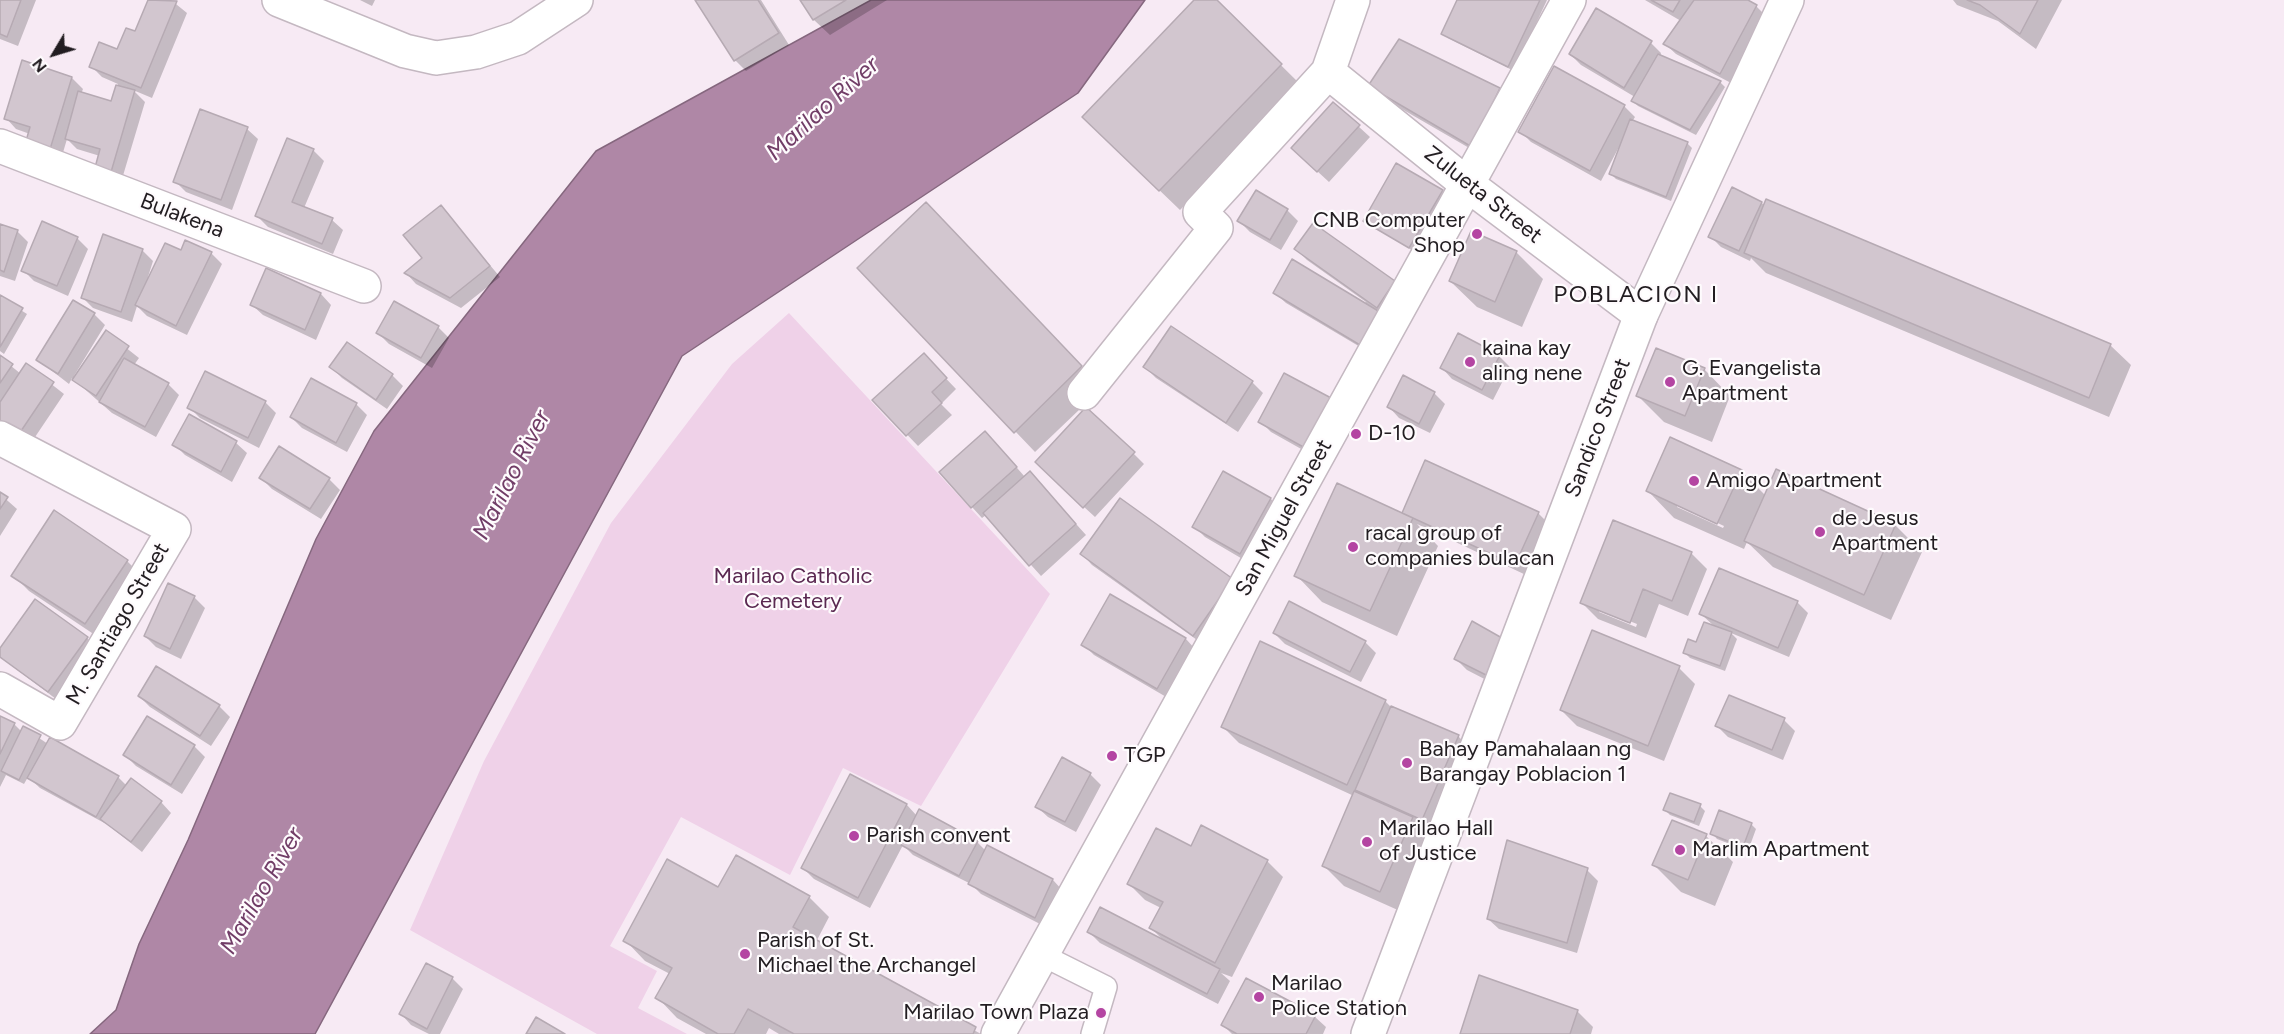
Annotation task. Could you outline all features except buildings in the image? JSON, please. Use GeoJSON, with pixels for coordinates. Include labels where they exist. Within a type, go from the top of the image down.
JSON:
{"type":"FeatureCollection","features":[{"type":"Feature","properties":{"kind":"street"},"geometry":{"type":"LineString","coordinates":[[279,0],[405,51],[436,58],[476,52],[518,38],[576,0]]}},
{"type":"Feature","properties":{"kind":"street"},"geometry":{"type":"LineString","coordinates":[[1084,393],[1216,228],[1200,212],[1328,72],[1353,0]]}},
{"type":"Feature","properties":{"kind":"street","name":"San Miguel Street"},"geometry":{"type":"LineString","coordinates":[[998,1034],[1569,0]]}},
{"type":"Feature","properties":{"kind":"street","name":"Sandico Street"},"geometry":{"type":"LineString","coordinates":[[1368,1034],[1641,315],[1787,0]]}},
{"type":"Feature","properties":{"kind":"street","name":"Zulueta Street"},"geometry":{"type":"LineString","coordinates":[[1328,72],[1468,185],[1641,315]]}},
{"type":"Feature","properties":{"kind":"street","name":"Bulakena"},"geometry":{"type":"LineString","coordinates":[[0,146],[364,286]]}},
{"type":"Feature","properties":{"kind":"street","name":"M. Santiago Street"},"geometry":{"type":"LineString","coordinates":[[0,438],[174,528],[60,723],[0,689]]}},
{"type":"Feature","properties":{"kind":"lane"},"geometry":{"type":"LineString","coordinates":[[1042,955],[1106,987],[1092,1034]]}},
{"type":"Feature","properties":{"kind":"green space","name":"Marilao Catholic Cemetery"},"geometry":{"type":"Polygon","coordinates":[[[789,313],[1050,594],[921,806],[843,768],[790,875],[681,817],[610,946],[657,971],[638,1008],[687,1034],[597,1034],[410,930],[484,761],[611,523],[732,364],[789,313]]]}},
{"type":"Feature","properties":{"kind":"water","name":"Marilao River"},"geometry":{"type":"Polygon","coordinates":[[[871,0],[1145,0],[1078,93],[682,356],[315,1034],[90,1034],[116,1010],[139,944],[188,840],[316,539],[374,431],[596,151],[871,0]]]}},
{"type":"Feature","properties":{"kind":"place","name":"CNB Computer Shop"},"geometry":{"type":"Point","coordinates":[1477,234]}},
{"type":"Feature","properties":{"kind":"place","name":"kaina kay aling nene"},"geometry":{"type":"Point","coordinates":[1470,362]}},
{"type":"Feature","properties":{"kind":"place","name":"G. Evangelista Apartment"},"geometry":{"type":"Point","coordinates":[1670,382]}},
{"type":"Feature","properties":{"kind":"place","name":"D-10"},"geometry":{"type":"Point","coordinates":[1356,434]}},
{"type":"Feature","properties":{"kind":"place","name":"Amigo Apartment"},"geometry":{"type":"Point","coordinates":[1694,481]}},
{"type":"Feature","properties":{"kind":"place","name":"de Jesus Apartment"},"geometry":{"type":"Point","coordinates":[1820,532]}},
{"type":"Feature","properties":{"kind":"place","name":"racal group of companies bulacan"},"geometry":{"type":"Point","coordinates":[1353,547]}},
{"type":"Feature","properties":{"kind":"place","name":"TGP"},"geometry":{"type":"Point","coordinates":[1112,756]}},
{"type":"Feature","properties":{"kind":"place","name":"Bahay Pamahalaan ng Barangay Poblacion 1"},"geometry":{"type":"Point","coordinates":[1407,763]}},
{"type":"Feature","properties":{"kind":"place","name":"Parish convent"},"geometry":{"type":"Point","coordinates":[854,836]}},
{"type":"Feature","properties":{"kind":"place","name":"Marilao Hall of Justice"},"geometry":{"type":"Point","coordinates":[1367,842]}},
{"type":"Feature","properties":{"kind":"place","name":"Marlim Apartment"},"geometry":{"type":"Point","coordinates":[1680,850]}},
{"type":"Feature","properties":{"kind":"place","name":"Parish of St. Michael the Archangel"},"geometry":{"type":"Point","coordinates":[745,954]}},
{"type":"Feature","properties":{"kind":"place","name":"Marilao Police Station"},"geometry":{"type":"Point","coordinates":[1259,997]}},
{"type":"Feature","properties":{"kind":"place","name":"Marilao Town Plaza"},"geometry":{"type":"Point","coordinates":[1101,1013]}},
{"type":"Feature","properties":{"kind":"district","name":"POBLACION I"},"geometry":{"type":"Point","coordinates":[1636,295]}}]}
